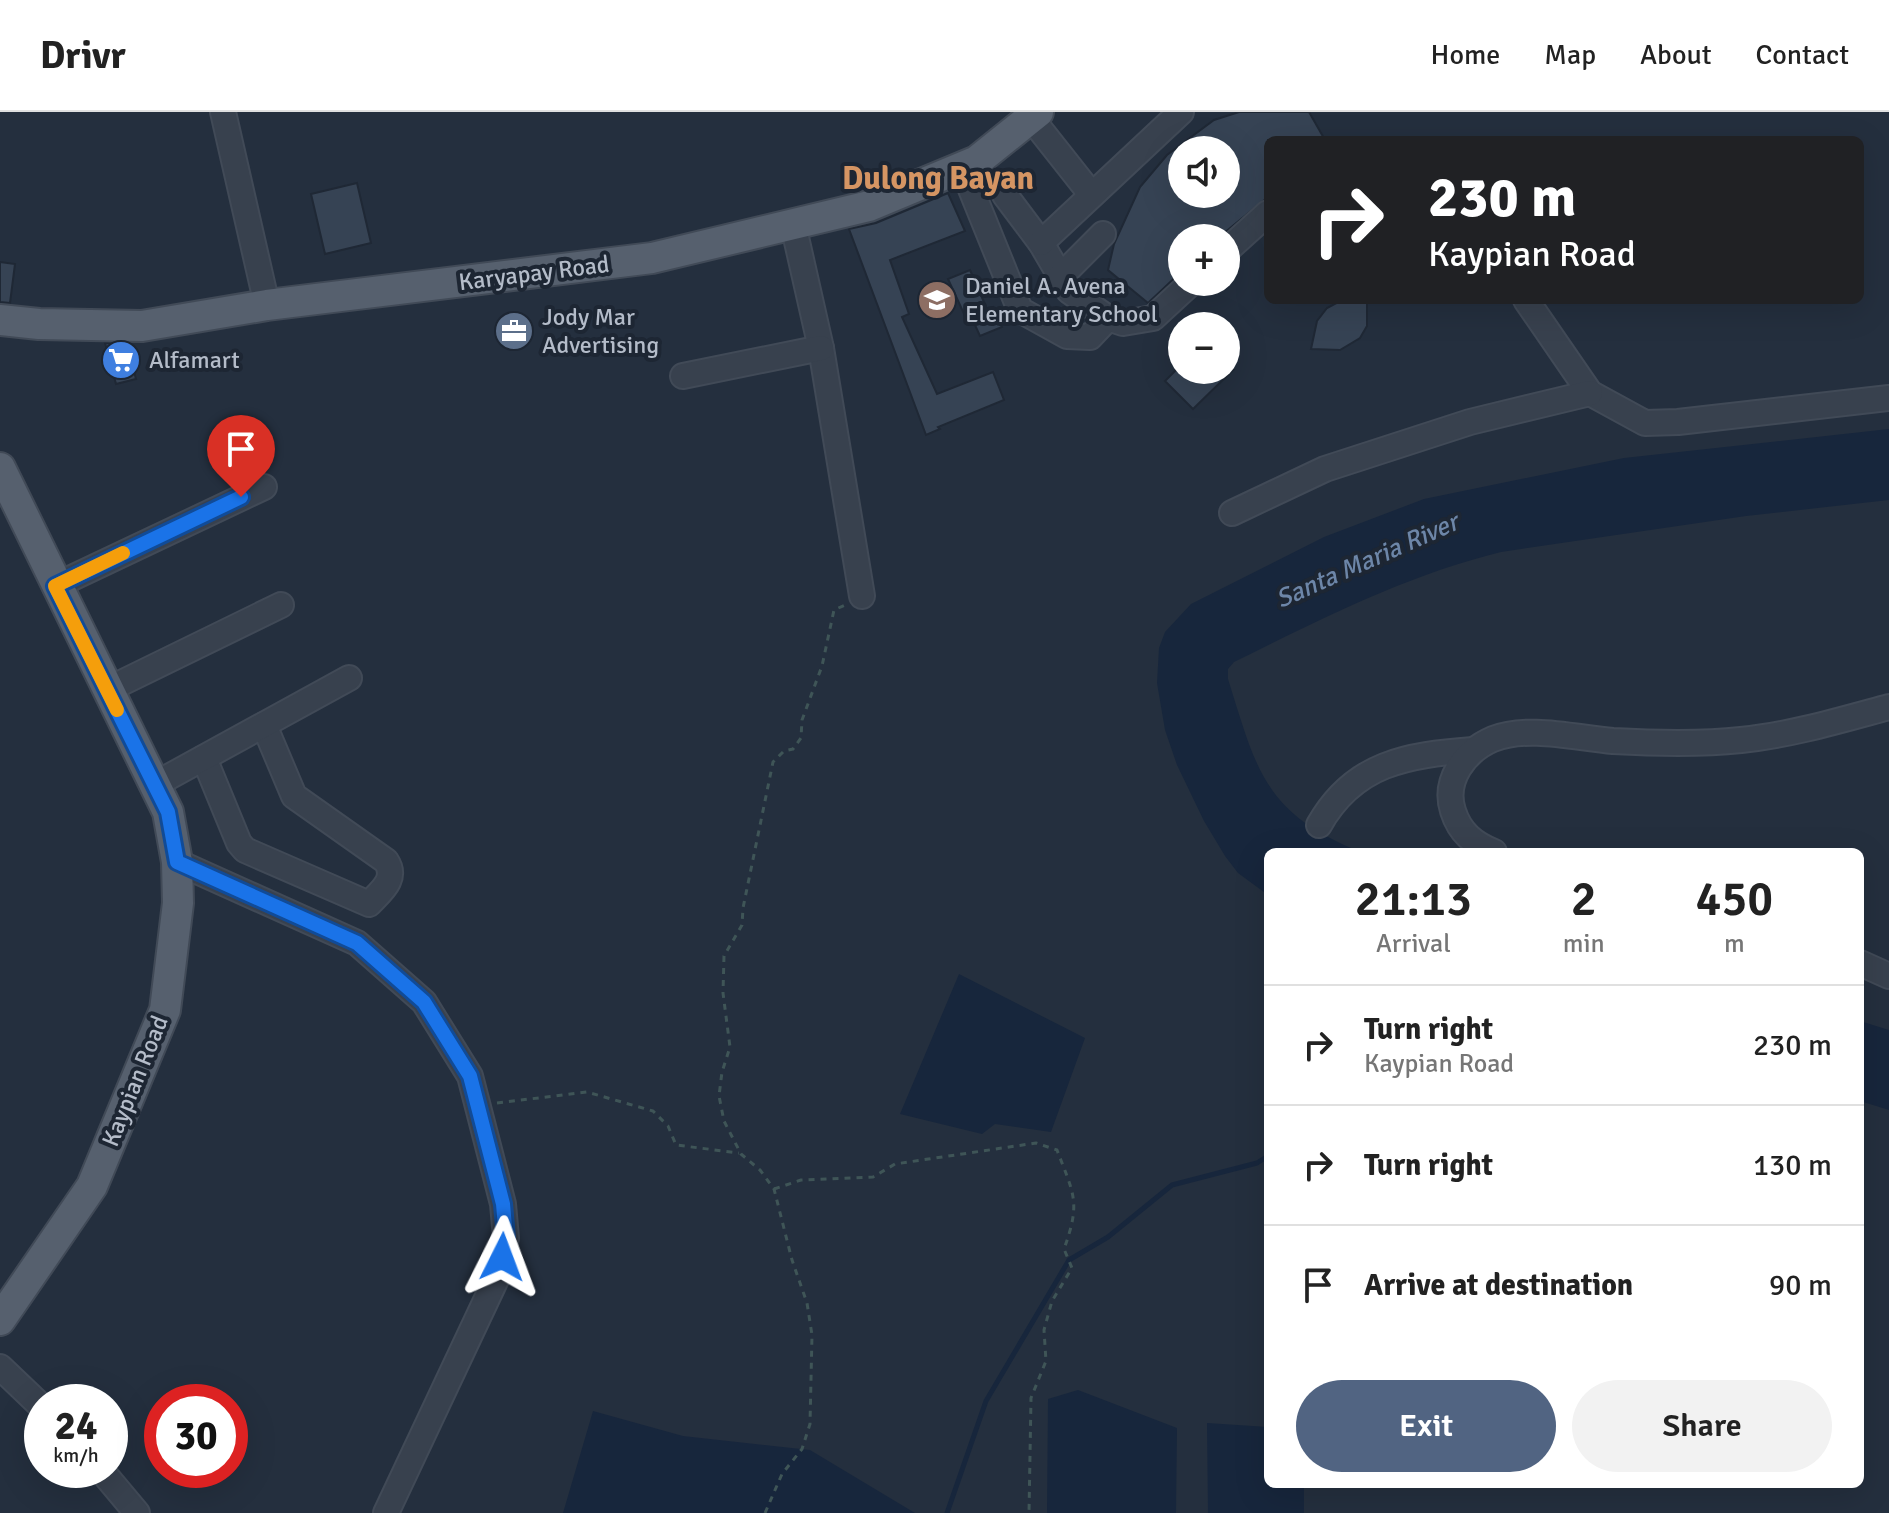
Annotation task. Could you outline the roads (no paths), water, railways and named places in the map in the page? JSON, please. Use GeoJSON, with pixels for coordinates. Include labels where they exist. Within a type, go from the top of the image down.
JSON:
{"type":"FeatureCollection","features":[{"type":"Feature","properties":{"kind":"main road","name":"Karyapay Road"},"geometry":{"type":"LineString","coordinates":[[0,320],[142,326],[267,305],[652,258],[869,206],[977,161],[1035,115]]}},
{"type":"Feature","properties":{"kind":"main road","name":"Kaypian Road"},"geometry":{"type":"LineString","coordinates":[[1,1317],[92,1186],[165,1010],[178,903],[177,862],[168,812],[2,477]]}},
{"type":"Feature","properties":{"kind":"street"},"geometry":{"type":"LineString","coordinates":[[223,112],[267,305]]}},
{"type":"Feature","properties":{"kind":"street"},"geometry":{"type":"LineString","coordinates":[[1041,243],[1181,112]]}},
{"type":"Feature","properties":{"kind":"street"},"geometry":{"type":"LineString","coordinates":[[1035,115],[1091,194]]}},
{"type":"Feature","properties":{"kind":"street"},"geometry":{"type":"LineString","coordinates":[[962,167],[1020,310],[1067,336],[1090,337],[1108,318]]}},
{"type":"Feature","properties":{"kind":"street"},"geometry":{"type":"LineString","coordinates":[[1005,195],[1041,243],[1065,284],[1108,318],[1123,323],[1153,318],[1177,296]]}},
{"type":"Feature","properties":{"kind":"street"},"geometry":{"type":"LineString","coordinates":[[1240,238],[1264,217]]}},
{"type":"Feature","properties":{"kind":"street"},"geometry":{"type":"LineString","coordinates":[[793,224],[821,348],[862,596]]}},
{"type":"Feature","properties":{"kind":"street"},"geometry":{"type":"LineString","coordinates":[[1032,318],[1065,284],[1103,234]]}},
{"type":"Feature","properties":{"kind":"street"},"geometry":{"type":"LineString","coordinates":[[1529,304],[1590,393],[1645,423],[1889,398]]}},
{"type":"Feature","properties":{"kind":"street"},"geometry":{"type":"LineString","coordinates":[[683,376],[821,348]]}},
{"type":"Feature","properties":{"kind":"street"},"geometry":{"type":"LineString","coordinates":[[1232,513],[1325,469],[1470,422],[1590,393]]}},
{"type":"Feature","properties":{"kind":"street"},"geometry":{"type":"LineString","coordinates":[[55,586],[264,487]]}},
{"type":"Feature","properties":{"kind":"street"},"geometry":{"type":"LineString","coordinates":[[107,690],[281,605]]}},
{"type":"Feature","properties":{"kind":"street"},"geometry":{"type":"LineString","coordinates":[[154,785],[349,678]]}},
{"type":"Feature","properties":{"kind":"street"},"geometry":{"type":"LineString","coordinates":[[1319,825],[1332,801],[1356,780],[1405,758],[1473,750],[1494,739],[1523,733],[1618,741],[1740,740],[1834,722],[1889,707]]}},
{"type":"Feature","properties":{"kind":"street"},"geometry":{"type":"LineString","coordinates":[[204,758],[239,843],[245,850],[369,904],[389,883],[391,868],[386,861],[294,796],[264,725]]}},
{"type":"Feature","properties":{"kind":"street"},"geometry":{"type":"LineString","coordinates":[[1473,750],[1455,772],[1452,809],[1461,830],[1484,848]]}},
{"type":"Feature","properties":{"kind":"street"},"geometry":{"type":"LineString","coordinates":[[177,862],[357,943],[424,1002],[470,1076],[503,1204],[506,1238],[498,1275],[386,1513]]}},
{"type":"Feature","properties":{"kind":"street"},"geometry":{"type":"LineString","coordinates":[[1864,965],[1889,976]]}},
{"type":"Feature","properties":{"kind":"street"},"geometry":{"type":"LineString","coordinates":[[0,1367],[24,1390]]}},
{"type":"Feature","properties":{"kind":"street"},"geometry":{"type":"LineString","coordinates":[[116,1488],[137,1513]]}},
{"type":"Feature","properties":{"kind":"water","name":"Santa Maria River"},"geometry":{"type":"Polygon","coordinates":[[[1889,429],[1889,500],[1746,516],[1501,552],[1398,586],[1234,662],[1228,669],[1228,679],[1247,739],[1269,785],[1303,821],[1352,848],[1264,848],[1264,892],[1238,873],[1204,821],[1177,765],[1165,730],[1157,683],[1159,648],[1165,632],[1191,604],[1324,537],[1424,499],[1624,458],[1889,429]]]}},
{"type":"Feature","properties":{"kind":"water"},"geometry":{"type":"Polygon","coordinates":[[[959,974],[1085,1038],[1051,1132],[995,1124],[982,1134],[900,1114],[959,974]]]}},
{"type":"Feature","properties":{"kind":"water"},"geometry":{"type":"Polygon","coordinates":[[[1864,1022],[1889,1030],[1889,1110],[1864,1102],[1864,1022]]]}},
{"type":"Feature","properties":{"kind":"water"},"geometry":{"type":"Polygon","coordinates":[[[1078,1390],[1177,1428],[1176,1513],[1047,1513],[1048,1399],[1078,1390]]]}},
{"type":"Feature","properties":{"kind":"water"},"geometry":{"type":"Polygon","coordinates":[[[593,1411],[683,1436],[810,1450],[915,1513],[563,1513],[593,1411]]]}},
{"type":"Feature","properties":{"kind":"water"},"geometry":{"type":"Polygon","coordinates":[[[1207,1423],[1264,1427],[1264,1488],[1304,1488],[1304,1513],[1208,1513],[1207,1423]]]}},
{"type":"Feature","properties":{"kind":"waterway"},"geometry":{"type":"LineString","coordinates":[[947,1513],[986,1401],[1069,1260],[1108,1237],[1172,1185],[1264,1159]]}},
{"type":"Feature","properties":{"kind":"place","name":"Daniel A. Avena Elementary School"},"geometry":{"type":"Point","coordinates":[937,300]}},
{"type":"Feature","properties":{"kind":"place","name":"Jody Mar Advertising"},"geometry":{"type":"Point","coordinates":[514,331]}},
{"type":"Feature","properties":{"kind":"place","name":"Alfamart"},"geometry":{"type":"Point","coordinates":[121,360]}},
{"type":"Feature","properties":{"kind":"district","name":"Dulong Bayan"},"geometry":{"type":"Point","coordinates":[938,178]}}]}
